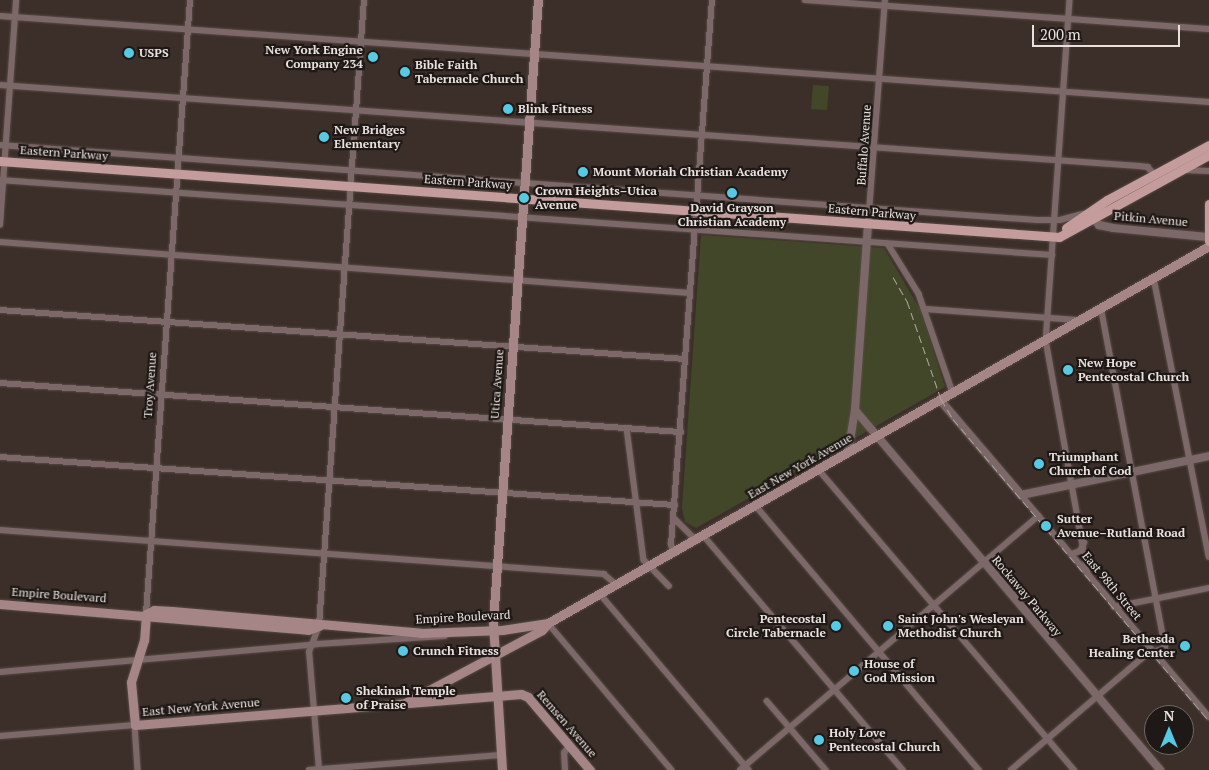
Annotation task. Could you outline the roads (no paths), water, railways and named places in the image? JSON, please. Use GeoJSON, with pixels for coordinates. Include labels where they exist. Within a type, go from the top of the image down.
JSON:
{"type":"FeatureCollection","features":[{"type":"Feature","properties":{"kind":"main road","name":"Utica Avenue"},"geometry":{"type":"LineString","coordinates":[[502,770],[493,655],[493,630],[501,493],[538,0]]}},
{"type":"Feature","properties":{"kind":"main road","name":"Eastern Parkway"},"geometry":{"type":"LineString","coordinates":[[2,161],[868,225],[1053,236],[1067,234],[1154,174],[1209,145]]}},
{"type":"Feature","properties":{"kind":"main road","name":"Eastern Parkway"},"geometry":{"type":"LineString","coordinates":[[1092,215],[1209,155]]}},
{"type":"Feature","properties":{"kind":"main road"},"geometry":{"type":"LineString","coordinates":[[1209,204],[1209,240]]}},
{"type":"Feature","properties":{"kind":"main road","name":"East New York Avenue"},"geometry":{"type":"LineString","coordinates":[[403,704],[542,630],[548,623],[601,595],[1154,278],[1209,240]]}},
{"type":"Feature","properties":{"kind":"main road","name":"Empire Boulevard"},"geometry":{"type":"LineString","coordinates":[[0,604],[146,614],[152,618],[310,630],[319,626],[454,633],[548,623]]}},
{"type":"Feature","properties":{"kind":"main road","name":"Troy Avenue"},"geometry":{"type":"LineString","coordinates":[[135,725],[131,682],[144,640],[146,614]]}},
{"type":"Feature","properties":{"kind":"main road","name":"East New York Avenue"},"geometry":{"type":"LineString","coordinates":[[135,725],[525,695]]}},
{"type":"Feature","properties":{"kind":"main road","name":"Remsen Avenue"},"geometry":{"type":"LineString","coordinates":[[525,695],[590,770]]}},
{"type":"Feature","properties":{"kind":"street"},"geometry":{"type":"LineString","coordinates":[[0,225],[3,145],[10,86],[16,0]]}},
{"type":"Feature","properties":{"kind":"street","name":"Troy Avenue"},"geometry":{"type":"LineString","coordinates":[[146,614],[190,0]]}},
{"type":"Feature","properties":{"kind":"street"},"geometry":{"type":"LineString","coordinates":[[319,770],[310,645],[319,626],[364,0]]}},
{"type":"Feature","properties":{"kind":"street"},"geometry":{"type":"LineString","coordinates":[[674,553],[671,545],[676,505],[712,0]]}},
{"type":"Feature","properties":{"kind":"street"},"geometry":{"type":"LineString","coordinates":[[805,0],[885,3],[1209,29]]}},
{"type":"Feature","properties":{"kind":"street"},"geometry":{"type":"LineString","coordinates":[[1070,0],[1046,340],[1084,542],[1088,574]]}},
{"type":"Feature","properties":{"kind":"street","name":"Buffalo Avenue"},"geometry":{"type":"LineString","coordinates":[[848,453],[855,410],[885,3]]}},
{"type":"Feature","properties":{"kind":"street"},"geometry":{"type":"LineString","coordinates":[[0,16],[1209,102]]}},
{"type":"Feature","properties":{"kind":"street"},"geometry":{"type":"LineString","coordinates":[[0,85],[1145,167],[1154,174]]}},
{"type":"Feature","properties":{"kind":"street"},"geometry":{"type":"LineString","coordinates":[[3,145],[1055,220],[1092,215]]}},
{"type":"Feature","properties":{"kind":"street"},"geometry":{"type":"LineString","coordinates":[[1182,170],[1209,171]]}},
{"type":"Feature","properties":{"kind":"street"},"geometry":{"type":"LineString","coordinates":[[2,180],[1052,255]]}},
{"type":"Feature","properties":{"kind":"street","name":"Pitkin Avenue"},"geometry":{"type":"LineString","coordinates":[[1092,215],[1099,225],[1113,228],[1209,240]]}},
{"type":"Feature","properties":{"kind":"street"},"geometry":{"type":"LineString","coordinates":[[0,242],[690,293]]}},
{"type":"Feature","properties":{"kind":"street"},"geometry":{"type":"LineString","coordinates":[[888,244],[910,278],[925,309],[953,393]]}},
{"type":"Feature","properties":{"kind":"street"},"geometry":{"type":"LineString","coordinates":[[1154,278],[1209,557]]}},
{"type":"Feature","properties":{"kind":"street"},"geometry":{"type":"LineString","coordinates":[[1011,770],[1147,654],[1166,648],[1101,308]]}},
{"type":"Feature","properties":{"kind":"street"},"geometry":{"type":"LineString","coordinates":[[925,309],[1080,320]]}},
{"type":"Feature","properties":{"kind":"street"},"geometry":{"type":"LineString","coordinates":[[0,310],[685,359]]}},
{"type":"Feature","properties":{"kind":"street"},"geometry":{"type":"LineString","coordinates":[[0,383],[681,432]]}},
{"type":"Feature","properties":{"kind":"street","name":"East 98th Street"},"geometry":{"type":"LineString","coordinates":[[940,400],[1209,717]]}},
{"type":"Feature","properties":{"kind":"street"},"geometry":{"type":"LineString","coordinates":[[855,410],[877,437]]}},
{"type":"Feature","properties":{"kind":"street"},"geometry":{"type":"LineString","coordinates":[[627,428],[644,560],[670,586]]}},
{"type":"Feature","properties":{"kind":"street","name":"Rockaway Parkway"},"geometry":{"type":"LineString","coordinates":[[877,437],[1160,770]]}},
{"type":"Feature","properties":{"kind":"street"},"geometry":{"type":"LineString","coordinates":[[1021,495],[1209,456]]}},
{"type":"Feature","properties":{"kind":"street"},"geometry":{"type":"LineString","coordinates":[[0,457],[676,505]]}},
{"type":"Feature","properties":{"kind":"street"},"geometry":{"type":"LineString","coordinates":[[819,470],[1074,770]]}},
{"type":"Feature","properties":{"kind":"street"},"geometry":{"type":"LineString","coordinates":[[756,506],[979,770]]}},
{"type":"Feature","properties":{"kind":"street"},"geometry":{"type":"LineString","coordinates":[[601,595],[745,769],[834,690],[1038,516]]}},
{"type":"Feature","properties":{"kind":"street"},"geometry":{"type":"LineString","coordinates":[[674,517],[678,525],[700,538],[903,770]]}},
{"type":"Feature","properties":{"kind":"street"},"geometry":{"type":"LineString","coordinates":[[0,530],[604,574],[617,585]]}},
{"type":"Feature","properties":{"kind":"street"},"geometry":{"type":"LineString","coordinates":[[1072,554],[1080,551],[1084,542]]}},
{"type":"Feature","properties":{"kind":"street"},"geometry":{"type":"LineString","coordinates":[[1114,607],[1209,588]]}},
{"type":"Feature","properties":{"kind":"street"},"geometry":{"type":"LineString","coordinates":[[548,623],[672,770]]}},
{"type":"Feature","properties":{"kind":"street"},"geometry":{"type":"LineString","coordinates":[[0,672],[310,645],[437,637],[454,633]]}},
{"type":"Feature","properties":{"kind":"street"},"geometry":{"type":"LineString","coordinates":[[767,700],[826,770]]}},
{"type":"Feature","properties":{"kind":"street","name":"Troy Avenue"},"geometry":{"type":"LineString","coordinates":[[135,725],[138,770]]}},
{"type":"Feature","properties":{"kind":"street","name":"East New York Avenue"},"geometry":{"type":"LineString","coordinates":[[0,736],[135,725]]}},
{"type":"Feature","properties":{"kind":"street"},"geometry":{"type":"LineString","coordinates":[[565,770],[564,753],[569,746]]}},
{"type":"Feature","properties":{"kind":"street"},"geometry":{"type":"LineString","coordinates":[[309,770],[380,767],[500,755]]}},
{"type":"Feature","properties":{"kind":"railway"},"geometry":{"type":"LineString","coordinates":[[893,277],[907,301],[941,399],[953,419],[1209,721]]}},
{"type":"Feature","properties":{"kind":"place","name":"USPS"},"geometry":{"type":"Point","coordinates":[129,53]}},
{"type":"Feature","properties":{"kind":"place","name":"New York Engine Company 234"},"geometry":{"type":"Point","coordinates":[373,57]}},
{"type":"Feature","properties":{"kind":"place","name":"Bible Faith Tabernacle Church"},"geometry":{"type":"Point","coordinates":[405,72]}},
{"type":"Feature","properties":{"kind":"place","name":"Blink Fitness"},"geometry":{"type":"Point","coordinates":[508,109]}},
{"type":"Feature","properties":{"kind":"place","name":"New Bridges Elementary"},"geometry":{"type":"Point","coordinates":[324,137]}},
{"type":"Feature","properties":{"kind":"place","name":"Mount Moriah Christian Academy"},"geometry":{"type":"Point","coordinates":[583,172]}},
{"type":"Feature","properties":{"kind":"place","name":"David Grayson Christian Academy"},"geometry":{"type":"Point","coordinates":[732,193]}},
{"type":"Feature","properties":{"kind":"place","name":"Crown Heights–Utica Avenue"},"geometry":{"type":"Point","coordinates":[524,198]}},
{"type":"Feature","properties":{"kind":"place","name":"New Hope Pentecostal Church"},"geometry":{"type":"Point","coordinates":[1068,370]}},
{"type":"Feature","properties":{"kind":"place","name":"Triumphant Church of God"},"geometry":{"type":"Point","coordinates":[1039,464]}},
{"type":"Feature","properties":{"kind":"place","name":"Sutter Avenue–Rutland Road"},"geometry":{"type":"Point","coordinates":[1046,526]}},
{"type":"Feature","properties":{"kind":"place","name":"Pentecostal Circle Tabernacle"},"geometry":{"type":"Point","coordinates":[836,626]}},
{"type":"Feature","properties":{"kind":"place","name":"Saint John's Wesleyan Methodist Church"},"geometry":{"type":"Point","coordinates":[888,626]}},
{"type":"Feature","properties":{"kind":"place","name":"Bethesda Healing Center"},"geometry":{"type":"Point","coordinates":[1185,646]}},
{"type":"Feature","properties":{"kind":"place","name":"Crunch Fitness"},"geometry":{"type":"Point","coordinates":[403,651]}},
{"type":"Feature","properties":{"kind":"place","name":"House of God Mission"},"geometry":{"type":"Point","coordinates":[854,671]}},
{"type":"Feature","properties":{"kind":"place","name":"Shekinah Temple of Praise"},"geometry":{"type":"Point","coordinates":[346,698]}},
{"type":"Feature","properties":{"kind":"place","name":"Holy Love Pentecostal Church"},"geometry":{"type":"Point","coordinates":[819,740]}}]}
